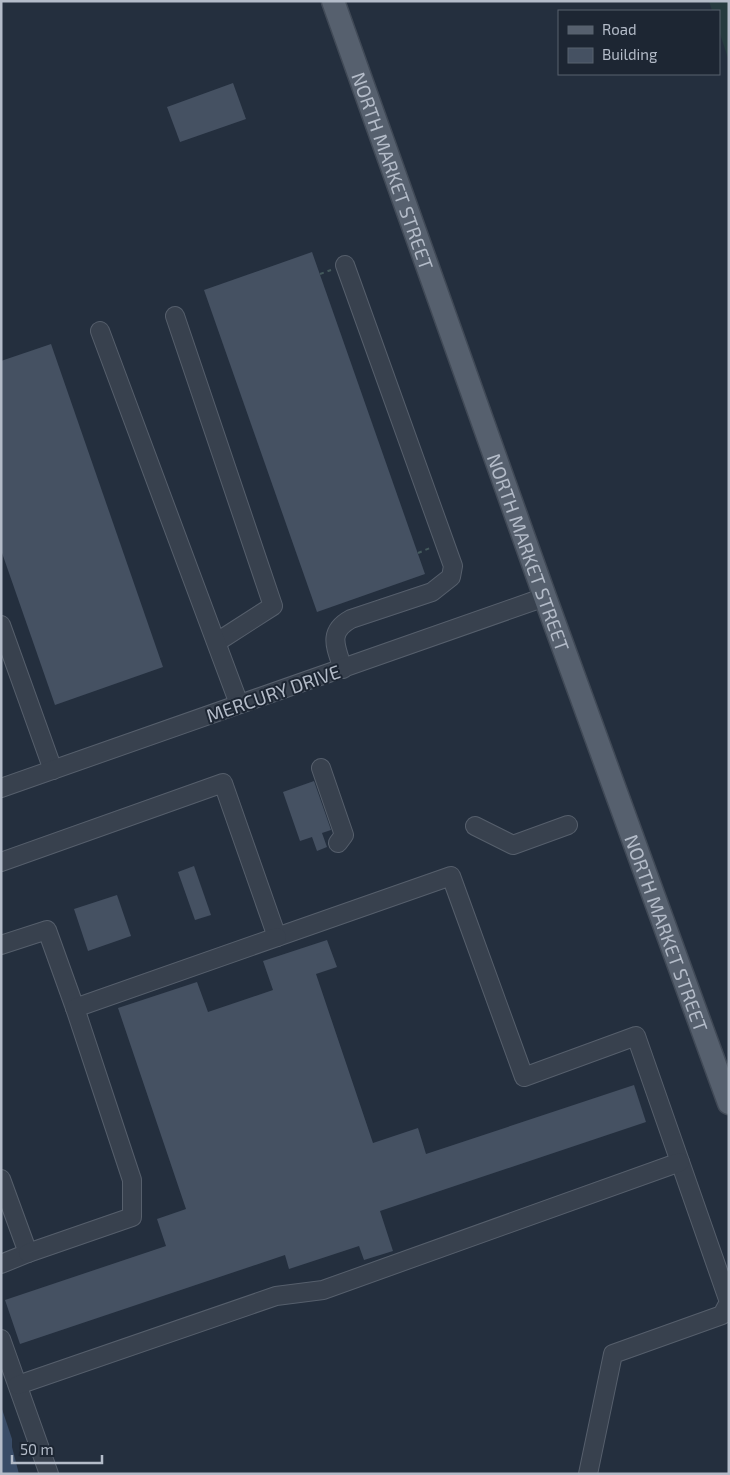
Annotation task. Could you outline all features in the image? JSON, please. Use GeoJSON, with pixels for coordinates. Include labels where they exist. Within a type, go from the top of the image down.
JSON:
{"type":"FeatureCollection","features":[{"type":"Feature","properties":{"kind":"main road","name":"NORTH MARKET STREET"},"geometry":{"type":"LineString","coordinates":[[333,1],[545,597],[729,1102]]}},
{"type":"Feature","properties":{"kind":"street"},"geometry":{"type":"LineString","coordinates":[[343,669],[335,645],[335,635],[341,625],[432,592],[451,577],[453,566],[345,265]]}},
{"type":"Feature","properties":{"kind":"street"},"geometry":{"type":"LineString","coordinates":[[174,316],[273,606],[217,642]]}},
{"type":"Feature","properties":{"kind":"street"},"geometry":{"type":"LineString","coordinates":[[100,331],[239,704]]}},
{"type":"Feature","properties":{"kind":"street","name":"MERCURY DRIVE"},"geometry":{"type":"LineString","coordinates":[[3,783],[53,770],[545,597]]}},
{"type":"Feature","properties":{"kind":"street"},"geometry":{"type":"LineString","coordinates":[[1,625],[53,770]]}},
{"type":"Feature","properties":{"kind":"street"},"geometry":{"type":"LineString","coordinates":[[321,768],[344,834],[338,843]]}},
{"type":"Feature","properties":{"kind":"street"},"geometry":{"type":"LineString","coordinates":[[1,862],[223,783],[277,937]]}},
{"type":"Feature","properties":{"kind":"street"},"geometry":{"type":"LineString","coordinates":[[475,826],[513,845],[568,825]]}},
{"type":"Feature","properties":{"kind":"street"},"geometry":{"type":"LineString","coordinates":[[75,1008],[451,876],[524,1077],[636,1036],[728,1302],[722,1315],[613,1354],[588,1474]]}},
{"type":"Feature","properties":{"kind":"street"},"geometry":{"type":"LineString","coordinates":[[1,945],[47,930],[132,1180],[132,1217],[1,1264]]}},
{"type":"Feature","properties":{"kind":"street"},"geometry":{"type":"LineString","coordinates":[[18,1385],[276,1296],[323,1290],[680,1162]]}},
{"type":"Feature","properties":{"kind":"street"},"geometry":{"type":"LineString","coordinates":[[1,1179],[28,1253]]}},
{"type":"Feature","properties":{"kind":"street"},"geometry":{"type":"LineString","coordinates":[[1,1339],[49,1474]]}},
{"type":"Feature","properties":{"kind":"green space"},"geometry":{"type":"Polygon","coordinates":[[[709,1],[729,1],[729,61],[720,34],[720,10],[712,10],[709,1]]]}},
{"type":"Feature","properties":{"kind":"water"},"geometry":{"type":"Polygon","coordinates":[[[1,1406],[12,1439],[12,1447],[19,1474],[1,1474],[1,1406]]]}},
{"type":"Feature","properties":{"kind":"building"},"geometry":{"type":"Polygon","coordinates":[[[233,83],[246,119],[180,142],[167,107],[233,83]]]}},
{"type":"Feature","properties":{"kind":"building"},"geometry":{"type":"Polygon","coordinates":[[[312,252],[425,574],[317,612],[204,290],[312,252]]]}},
{"type":"Feature","properties":{"kind":"building"},"geometry":{"type":"Polygon","coordinates":[[[51,344],[163,667],[55,705],[1,550],[1,361],[51,344]]]}},
{"type":"Feature","properties":{"kind":"building"},"geometry":{"type":"Polygon","coordinates":[[[314,781],[331,830],[322,833],[327,847],[317,851],[312,837],[300,841],[283,792],[314,781]]]}},
{"type":"Feature","properties":{"kind":"building"},"geometry":{"type":"Polygon","coordinates":[[[194,866],[211,915],[195,920],[178,872],[194,866]]]}},
{"type":"Feature","properties":{"kind":"building"},"geometry":{"type":"Polygon","coordinates":[[[117,895],[131,936],[88,951],[74,909],[117,895]]]}},
{"type":"Feature","properties":{"kind":"building"},"geometry":{"type":"Polygon","coordinates":[[[327,940],[337,967],[316,974],[373,1143],[418,1128],[426,1154],[634,1085],[646,1122],[380,1211],[393,1251],[364,1260],[359,1246],[289,1269],[285,1255],[20,1344],[5,1300],[166,1246],[157,1219],[186,1209],[118,1008],[197,982],[208,1012],[273,990],[263,961],[327,940]]]}}]}
